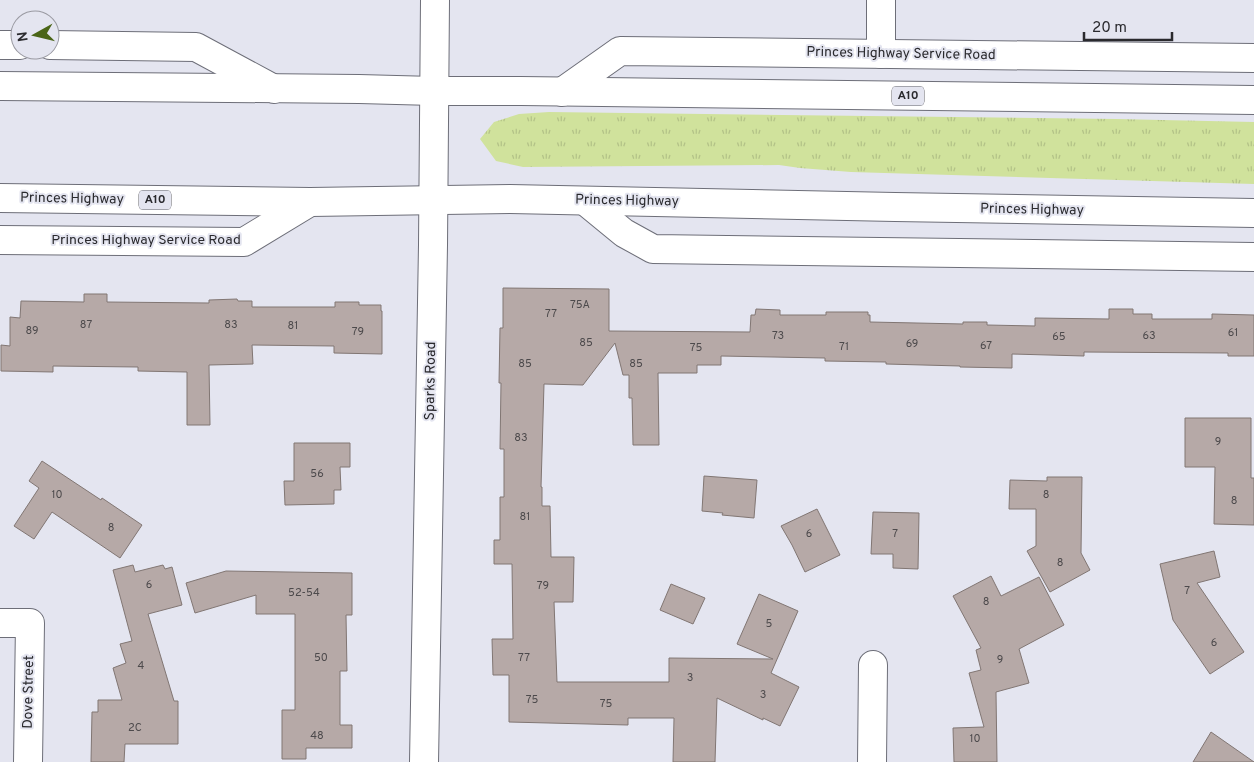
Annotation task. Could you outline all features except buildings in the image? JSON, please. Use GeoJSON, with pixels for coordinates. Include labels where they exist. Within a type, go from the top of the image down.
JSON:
{"type":"FeatureCollection","features":[{"type":"Feature","properties":{"kind":"main road","name":"Sparks Road"},"geometry":{"type":"LineString","coordinates":[[424,762],[435,0]]}},
{"type":"Feature","properties":{"kind":"main road"},"geometry":{"type":"LineString","coordinates":[[881,0],[881,54]]}},
{"type":"Feature","properties":{"kind":"main road"},"geometry":{"type":"LineString","coordinates":[[60,45],[196,47],[274,89]]}},
{"type":"Feature","properties":{"kind":"main road","name":"Princes Highway Service Road"},"geometry":{"type":"LineString","coordinates":[[562,92],[620,51],[1254,58]]}},
{"type":"Feature","properties":{"kind":"main road","name":"A10"},"geometry":{"type":"LineString","coordinates":[[0,86],[1254,100]]}},
{"type":"Feature","properties":{"kind":"main road","name":"Princes Highway"},"geometry":{"type":"LineString","coordinates":[[0,198],[310,202],[510,199],[1254,213]]}},
{"type":"Feature","properties":{"kind":"main road"},"geometry":{"type":"LineString","coordinates":[[585,200],[624,233],[653,249],[1254,257]]}},
{"type":"Feature","properties":{"kind":"main road","name":"Princes Highway Service Road"},"geometry":{"type":"LineString","coordinates":[[0,240],[244,242],[310,202]]}},
{"type":"Feature","properties":{"kind":"main road","name":"Dove Street"},"geometry":{"type":"LineString","coordinates":[[0,623],[30,623],[28,762]]}},
{"type":"Feature","properties":{"kind":"main road"},"geometry":{"type":"LineString","coordinates":[[872,762],[873,665]]}},
{"type":"Feature","properties":{"kind":"green space"},"geometry":{"type":"Polygon","coordinates":[[[549,112],[1254,122],[1254,184],[851,172],[779,165],[523,167],[496,161],[480,139],[494,122],[519,114],[549,112]]]}}]}
